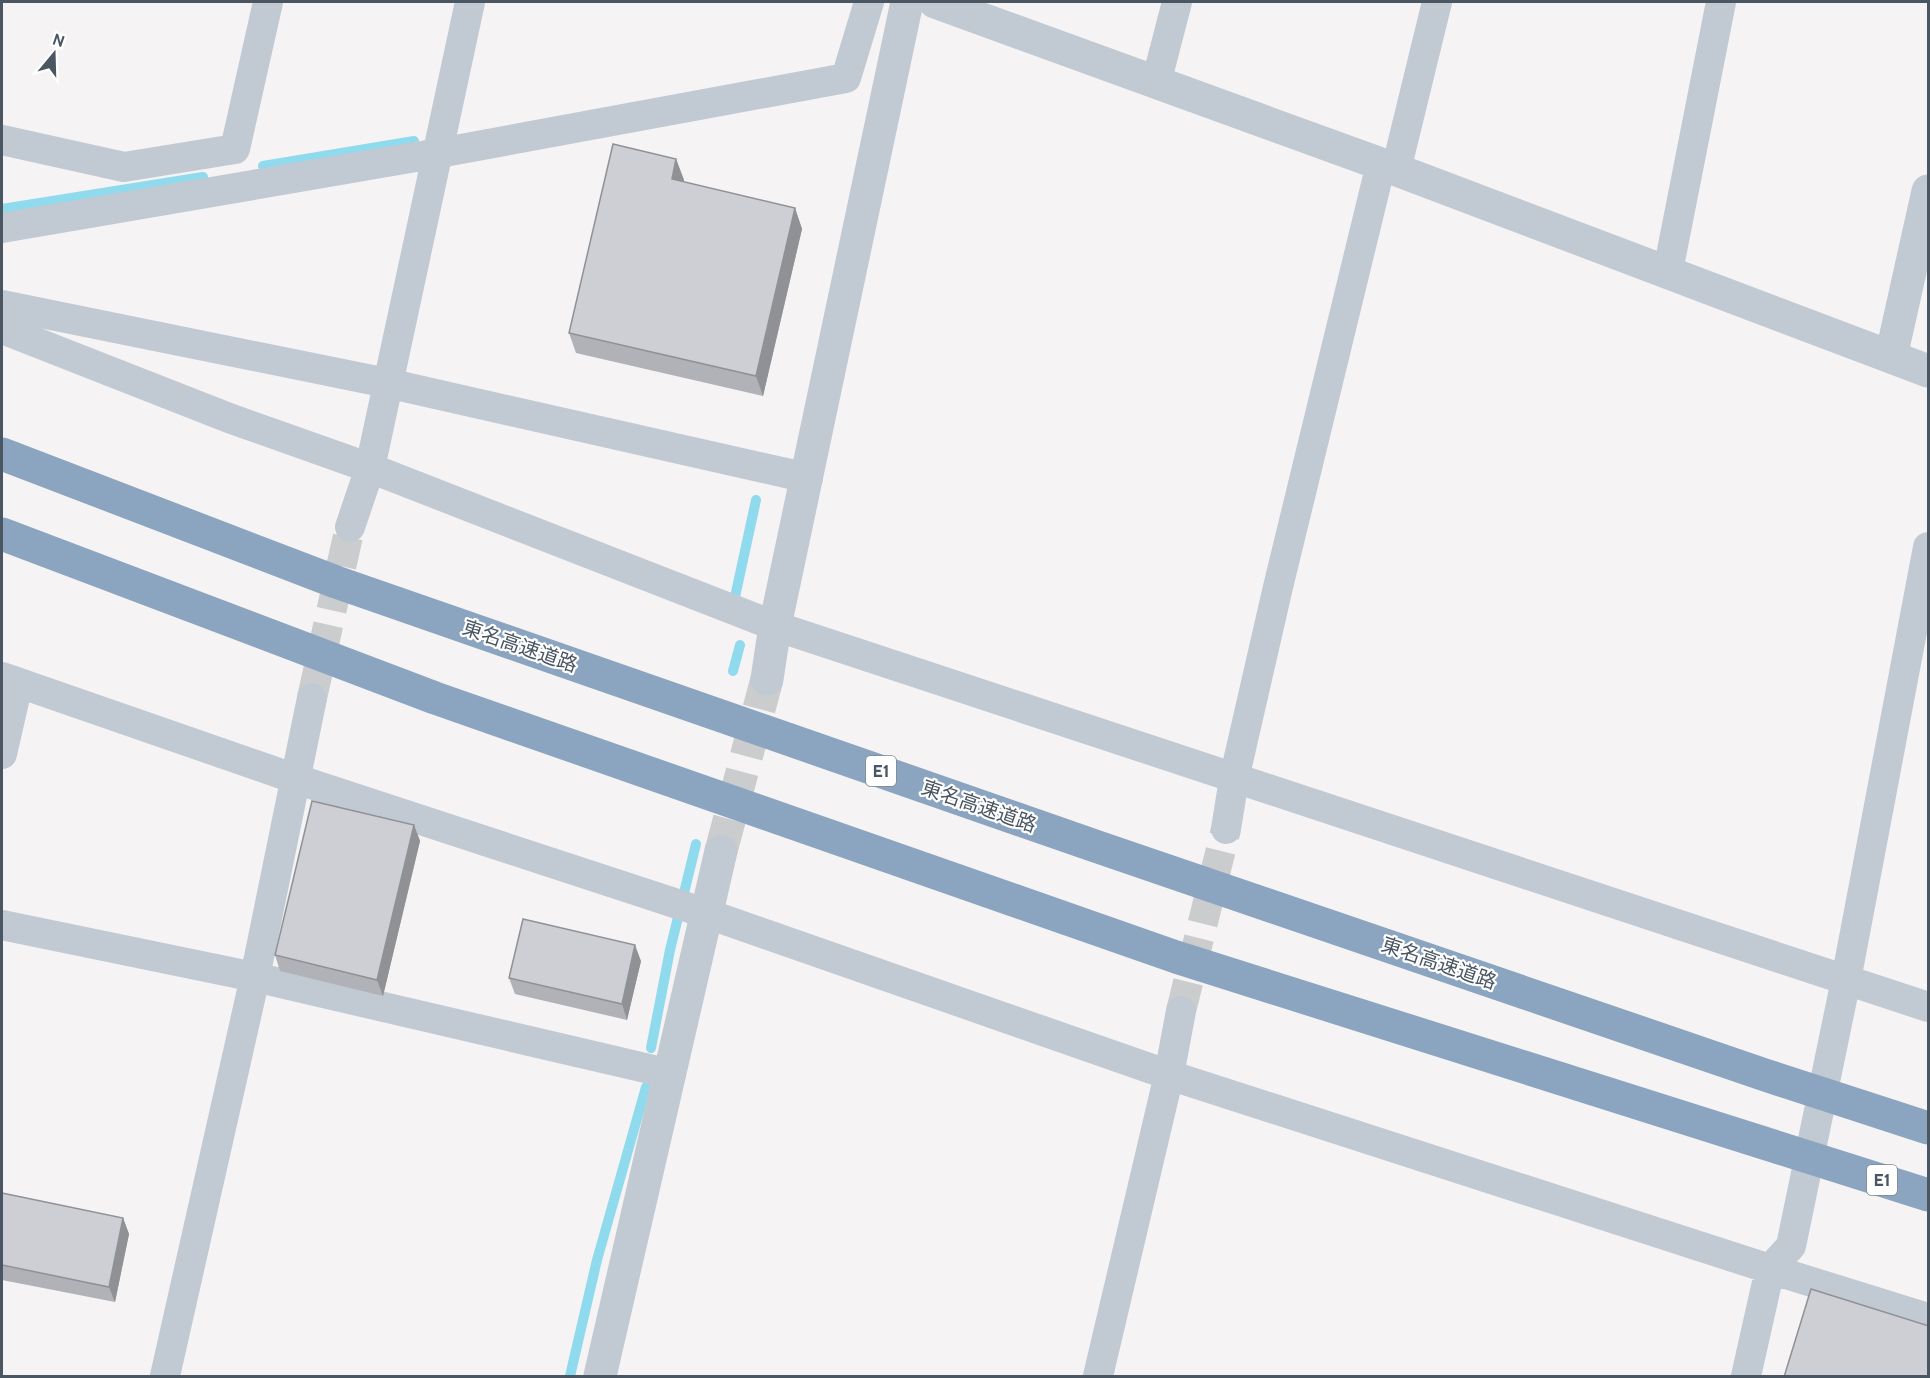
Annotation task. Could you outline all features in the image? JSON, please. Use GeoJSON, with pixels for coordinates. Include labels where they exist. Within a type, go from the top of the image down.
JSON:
{"type":"FeatureCollection","features":[{"type":"Feature","properties":{"kind":"highway","name":"東名高速道路"},"geometry":{"type":"LineString","coordinates":[[2,454],[336,582],[1765,1075],[1929,1128]]}},
{"type":"Feature","properties":{"kind":"highway","name":"E1"},"geometry":{"type":"LineString","coordinates":[[2,534],[435,698],[1176,957],[1929,1195]]}},
{"type":"Feature","properties":{"kind":"street"},"geometry":{"type":"LineString","coordinates":[[2,140],[124,167],[235,149],[268,2]]}},
{"type":"Feature","properties":{"kind":"street"},"geometry":{"type":"LineString","coordinates":[[350,527],[370,468],[470,2]]}},
{"type":"Feature","properties":{"kind":"street"},"geometry":{"type":"LineString","coordinates":[[2,228],[439,153],[846,78],[869,2]]}},
{"type":"Feature","properties":{"kind":"street"},"geometry":{"type":"LineString","coordinates":[[767,679],[775,626],[908,2]]}},
{"type":"Feature","properties":{"kind":"street"},"geometry":{"type":"LineString","coordinates":[[935,2],[1389,167],[1929,371]]}},
{"type":"Feature","properties":{"kind":"street"},"geometry":{"type":"LineString","coordinates":[[1156,83],[1177,2]]}},
{"type":"Feature","properties":{"kind":"street"},"geometry":{"type":"LineString","coordinates":[[1226,829],[1234,779],[1389,167],[1437,2]]}},
{"type":"Feature","properties":{"kind":"street"},"geometry":{"type":"LineString","coordinates":[[1668,271],[1721,2]]}},
{"type":"Feature","properties":{"kind":"street"},"geometry":{"type":"LineString","coordinates":[[1891,357],[1929,191]]}},
{"type":"Feature","properties":{"kind":"street"},"geometry":{"type":"LineString","coordinates":[[2,305],[387,383],[808,478]]}},
{"type":"Feature","properties":{"kind":"street"},"geometry":{"type":"LineString","coordinates":[[2,329],[228,418],[370,468],[775,626],[918,671],[1234,779],[1929,1007]]}},
{"type":"Feature","properties":{"kind":"street"},"geometry":{"type":"LineString","coordinates":[[1746,1377],[1770,1269],[1791,1246],[1846,980],[1929,547]]}},
{"type":"Feature","properties":{"kind":"street"},"geometry":{"type":"LineString","coordinates":[[2,754],[10,680],[296,778],[708,914],[1169,1075],[1929,1318]]}},
{"type":"Feature","properties":{"kind":"street"},"geometry":{"type":"LineString","coordinates":[[165,1377],[255,978],[312,698]]}},
{"type":"Feature","properties":{"kind":"street"},"geometry":{"type":"LineString","coordinates":[[600,1377],[672,1074],[721,851]]}},
{"type":"Feature","properties":{"kind":"street"},"geometry":{"type":"LineString","coordinates":[[2,925],[255,978],[672,1074]]}},
{"type":"Feature","properties":{"kind":"street"},"geometry":{"type":"LineString","coordinates":[[1098,1377],[1169,1075],[1181,1011]]}},
{"type":"Feature","properties":{"kind":"building"},"geometry":{"type":"Polygon","coordinates":[[[613,144],[676,159],[672,179],[795,208],[756,376],[569,333],[613,144]]]}},
{"type":"Feature","properties":{"kind":"building"},"geometry":{"type":"Polygon","coordinates":[[[312,801],[414,825],[377,980],[275,955],[312,801]]]}},
{"type":"Feature","properties":{"kind":"building"},"geometry":{"type":"Polygon","coordinates":[[[523,919],[635,945],[622,1004],[509,978],[523,919]]]}},
{"type":"Feature","properties":{"kind":"building"},"geometry":{"type":"Polygon","coordinates":[[[2,1193],[123,1218],[109,1287],[2,1265],[2,1193]]]}},
{"type":"Feature","properties":{"kind":"building"},"geometry":{"type":"Polygon","coordinates":[[[1811,1289],[1929,1326],[1929,1377],[1784,1377],[1811,1289]]]}},
{"type":"Feature","properties":{"kind":"waterway"},"geometry":{"type":"LineString","coordinates":[[263,166],[414,141]]}},
{"type":"Feature","properties":{"kind":"waterway"},"geometry":{"type":"LineString","coordinates":[[2,209],[203,177]]}},
{"type":"Feature","properties":{"kind":"waterway"},"geometry":{"type":"LineString","coordinates":[[735,597],[756,500]]}},
{"type":"Feature","properties":{"kind":"waterway"},"geometry":{"type":"LineString","coordinates":[[733,671],[740,645]]}},
{"type":"Feature","properties":{"kind":"waterway"},"geometry":{"type":"LineString","coordinates":[[651,1048],[670,950],[696,844]]}},
{"type":"Feature","properties":{"kind":"waterway"},"geometry":{"type":"LineString","coordinates":[[570,1376],[597,1260],[646,1087]]}},
{"type":"Feature","properties":{"kind":"tunnel"},"geometry":{"type":"LineString","coordinates":[[312,698],[350,527]]}},
{"type":"Feature","properties":{"kind":"tunnel"},"geometry":{"type":"LineString","coordinates":[[721,851],[767,679]]}},
{"type":"Feature","properties":{"kind":"tunnel"},"geometry":{"type":"LineString","coordinates":[[1181,1011],[1226,829]]}}]}
